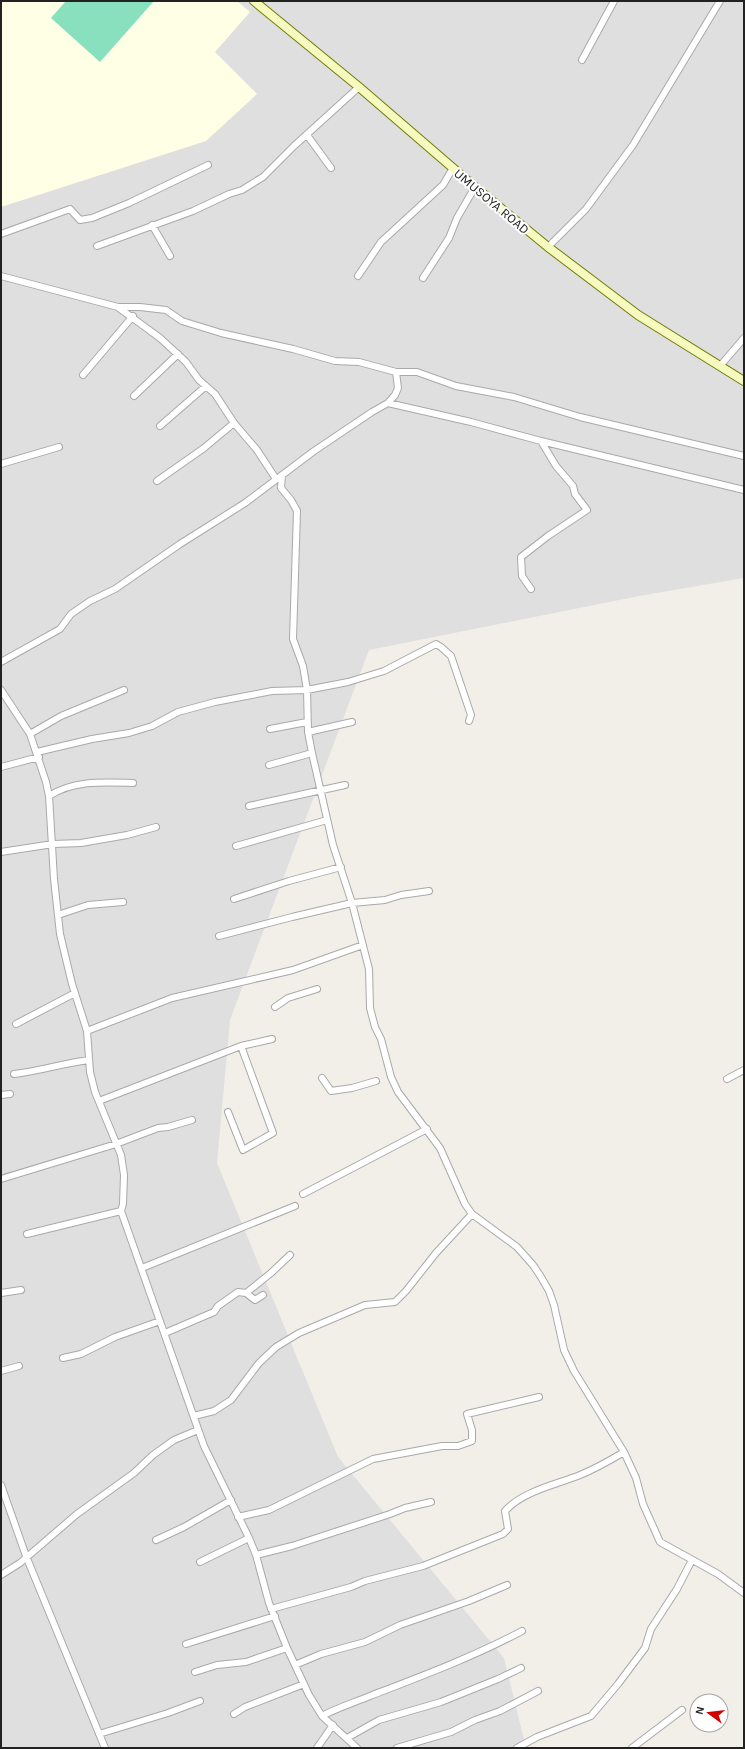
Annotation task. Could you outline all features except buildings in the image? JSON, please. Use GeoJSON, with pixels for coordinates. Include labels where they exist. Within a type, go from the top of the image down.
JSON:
{"type":"FeatureCollection","features":[{"type":"Feature","properties":{"kind":"main road","name":"UMUSOYA ROAD"},"geometry":{"type":"LineString","coordinates":[[254,1],[359,87],[474,187],[548,248],[638,315],[744,381]]}},
{"type":"Feature","properties":{"kind":"street"},"geometry":{"type":"LineString","coordinates":[[582,60],[614,1]]}},
{"type":"Feature","properties":{"kind":"street"},"geometry":{"type":"LineString","coordinates":[[548,248],[586,209],[633,145],[720,1]]}},
{"type":"Feature","properties":{"kind":"street"},"geometry":{"type":"LineString","coordinates":[[97,246],[193,211],[242,190],[263,177],[359,87]]}},
{"type":"Feature","properties":{"kind":"street"},"geometry":{"type":"LineString","coordinates":[[307,135],[331,168]]}},
{"type":"Feature","properties":{"kind":"street"},"geometry":{"type":"LineString","coordinates":[[1,234],[70,210],[80,220],[92,218],[208,165]]}},
{"type":"Feature","properties":{"kind":"street"},"geometry":{"type":"LineString","coordinates":[[358,276],[381,242],[443,185],[453,168]]}},
{"type":"Feature","properties":{"kind":"street"},"geometry":{"type":"LineString","coordinates":[[423,278],[449,238],[457,218],[474,187]]}},
{"type":"Feature","properties":{"kind":"street"},"geometry":{"type":"LineString","coordinates":[[152,226],[170,256]]}},
{"type":"Feature","properties":{"kind":"street"},"geometry":{"type":"LineString","coordinates":[[1,276],[118,307],[140,307],[166,310],[182,321],[221,333],[293,349],[336,361],[359,362],[396,372],[417,372],[456,386],[514,397],[580,417],[744,456]]}},
{"type":"Feature","properties":{"kind":"street"},"geometry":{"type":"LineString","coordinates":[[118,307],[133,316],[186,362],[199,380],[215,394],[234,423],[258,450],[276,479]]}},
{"type":"Feature","properties":{"kind":"street"},"geometry":{"type":"LineString","coordinates":[[82,375],[133,316]]}},
{"type":"Feature","properties":{"kind":"street"},"geometry":{"type":"LineString","coordinates":[[720,366],[744,338]]}},
{"type":"Feature","properties":{"kind":"street"},"geometry":{"type":"LineString","coordinates":[[134,396],[178,354]]}},
{"type":"Feature","properties":{"kind":"street"},"geometry":{"type":"LineString","coordinates":[[1,662],[60,629],[71,614],[90,601],[115,589],[180,544],[244,503],[355,424],[388,403],[395,395],[398,388],[396,372]]}},
{"type":"Feature","properties":{"kind":"street"},"geometry":{"type":"LineString","coordinates":[[160,426],[206,386]]}},
{"type":"Feature","properties":{"kind":"street"},"geometry":{"type":"LineString","coordinates":[[388,403],[471,422],[541,441],[744,490]]}},
{"type":"Feature","properties":{"kind":"street"},"geometry":{"type":"LineString","coordinates":[[157,481],[204,448],[234,423]]}},
{"type":"Feature","properties":{"kind":"street"},"geometry":{"type":"LineString","coordinates":[[531,588],[522,576],[521,557],[548,536],[587,510],[575,494],[572,486],[556,466],[541,441]]}},
{"type":"Feature","properties":{"kind":"street"},"geometry":{"type":"LineString","coordinates":[[1,464],[60,447]]}},
{"type":"Feature","properties":{"kind":"street"},"geometry":{"type":"LineString","coordinates":[[282,475],[281,488],[291,500],[297,511],[294,639],[303,666],[308,732],[327,820],[352,904],[369,969],[370,1008],[375,1027],[387,1057],[391,1077],[398,1092],[440,1148],[465,1204],[472,1214],[517,1247],[533,1265],[541,1277],[549,1291],[554,1305],[564,1350],[574,1371],[624,1452],[636,1478],[643,1504],[660,1542],[718,1574],[744,1593]]}},
{"type":"Feature","properties":{"kind":"street"},"geometry":{"type":"LineString","coordinates":[[1,767],[92,739],[129,733],[152,726],[178,712],[215,702],[272,691],[306,690],[348,682],[384,671],[436,644],[441,646],[451,656],[471,715],[469,721]]}},
{"type":"Feature","properties":{"kind":"street"},"geometry":{"type":"LineString","coordinates":[[1,690],[30,734],[38,755],[49,796],[54,879],[64,953],[87,1030],[90,1072],[121,1155],[124,1175],[123,1204],[121,1211],[198,1430],[212,1464],[231,1500],[256,1555],[271,1609],[287,1648],[304,1684],[322,1716],[357,1748]]}},
{"type":"Feature","properties":{"kind":"street"},"geometry":{"type":"LineString","coordinates":[[30,734],[60,716],[124,690]]}},
{"type":"Feature","properties":{"kind":"street"},"geometry":{"type":"LineString","coordinates":[[270,729],[307,722]]}},
{"type":"Feature","properties":{"kind":"street"},"geometry":{"type":"LineString","coordinates":[[308,732],[352,722]]}},
{"type":"Feature","properties":{"kind":"street"},"geometry":{"type":"LineString","coordinates":[[269,765],[312,753]]}},
{"type":"Feature","properties":{"kind":"street"},"geometry":{"type":"LineString","coordinates":[[49,796],[60,789],[75,784],[106,782],[133,783]]}},
{"type":"Feature","properties":{"kind":"street"},"geometry":{"type":"LineString","coordinates":[[249,806],[320,789],[345,785]]}},
{"type":"Feature","properties":{"kind":"street"},"geometry":{"type":"LineString","coordinates":[[236,846],[327,820]]}},
{"type":"Feature","properties":{"kind":"street"},"geometry":{"type":"LineString","coordinates":[[1,852],[53,844],[81,843],[127,835],[156,827]]}},
{"type":"Feature","properties":{"kind":"street"},"geometry":{"type":"LineString","coordinates":[[234,899],[289,881],[341,867]]}},
{"type":"Feature","properties":{"kind":"street"},"geometry":{"type":"LineString","coordinates":[[219,936],[292,917],[352,904],[385,900],[401,895],[429,891]]}},
{"type":"Feature","properties":{"kind":"street"},"geometry":{"type":"LineString","coordinates":[[58,914],[88,905],[123,902]]}},
{"type":"Feature","properties":{"kind":"street"},"geometry":{"type":"LineString","coordinates":[[87,1030],[172,998],[293,970],[363,945]]}},
{"type":"Feature","properties":{"kind":"street"},"geometry":{"type":"LineString","coordinates":[[275,1007],[288,998],[317,989]]}},
{"type":"Feature","properties":{"kind":"street"},"geometry":{"type":"LineString","coordinates":[[16,1024],[75,993]]}},
{"type":"Feature","properties":{"kind":"street"},"geometry":{"type":"LineString","coordinates":[[100,1102],[241,1046],[272,1039]]}},
{"type":"Feature","properties":{"kind":"street"},"geometry":{"type":"LineString","coordinates":[[228,1112],[243,1150],[273,1133],[241,1046]]}},
{"type":"Feature","properties":{"kind":"street"},"geometry":{"type":"LineString","coordinates":[[14,1074],[36,1072],[69,1063],[89,1060]]}},
{"type":"Feature","properties":{"kind":"street"},"geometry":{"type":"LineString","coordinates":[[727,1079],[744,1070]]}},
{"type":"Feature","properties":{"kind":"street"},"geometry":{"type":"LineString","coordinates":[[322,1078],[331,1091],[352,1088],[376,1081]]}},
{"type":"Feature","properties":{"kind":"street"},"geometry":{"type":"LineString","coordinates":[[1,1095],[10,1094]]}},
{"type":"Feature","properties":{"kind":"street"},"geometry":{"type":"LineString","coordinates":[[1,1179],[116,1144],[158,1128],[168,1128],[192,1120]]}},
{"type":"Feature","properties":{"kind":"street"},"geometry":{"type":"LineString","coordinates":[[303,1194],[427,1129]]}},
{"type":"Feature","properties":{"kind":"street"},"geometry":{"type":"LineString","coordinates":[[142,1268],[295,1206]]}},
{"type":"Feature","properties":{"kind":"street"},"geometry":{"type":"LineString","coordinates":[[27,1234],[121,1211]]}},
{"type":"Feature","properties":{"kind":"street"},"geometry":{"type":"LineString","coordinates":[[194,1416],[214,1411],[231,1400],[259,1362],[276,1347],[299,1333],[365,1305],[395,1302],[406,1291],[436,1253],[472,1214]]}},
{"type":"Feature","properties":{"kind":"street"},"geometry":{"type":"LineString","coordinates":[[246,1293],[290,1256]]}},
{"type":"Feature","properties":{"kind":"street"},"geometry":{"type":"LineString","coordinates":[[1,1293],[21,1290]]}},
{"type":"Feature","properties":{"kind":"street"},"geometry":{"type":"LineString","coordinates":[[164,1333],[214,1312],[218,1306],[238,1292],[246,1293],[255,1300],[262,1295]]}},
{"type":"Feature","properties":{"kind":"street"},"geometry":{"type":"LineString","coordinates":[[63,1358],[80,1354],[115,1338],[160,1321]]}},
{"type":"Feature","properties":{"kind":"street"},"geometry":{"type":"LineString","coordinates":[[1,1371],[19,1366]]}},
{"type":"Feature","properties":{"kind":"street"},"geometry":{"type":"LineString","coordinates":[[238,1517],[269,1510],[373,1459],[442,1446],[458,1446],[472,1441],[472,1430],[467,1414],[539,1397]]}},
{"type":"Feature","properties":{"kind":"street"},"geometry":{"type":"LineString","coordinates":[[1,1575],[20,1563],[26,1556],[59,1531],[77,1514],[134,1474],[153,1455],[174,1440],[198,1430]]}},
{"type":"Feature","properties":{"kind":"street"},"geometry":{"type":"LineString","coordinates":[[271,1609],[351,1587],[365,1581],[423,1566],[503,1534],[508,1528],[505,1511],[513,1502],[551,1485],[601,1466],[624,1452]]}},
{"type":"Feature","properties":{"kind":"street"},"geometry":{"type":"LineString","coordinates":[[1,1485],[26,1556],[52,1616],[105,1748]]}},
{"type":"Feature","properties":{"kind":"street"},"geometry":{"type":"LineString","coordinates":[[156,1540],[184,1527],[231,1500]]}},
{"type":"Feature","properties":{"kind":"street"},"geometry":{"type":"LineString","coordinates":[[256,1555],[292,1546],[405,1508],[431,1502]]}},
{"type":"Feature","properties":{"kind":"street"},"geometry":{"type":"LineString","coordinates":[[200,1562],[249,1538]]}},
{"type":"Feature","properties":{"kind":"street"},"geometry":{"type":"LineString","coordinates":[[517,1748],[537,1737],[591,1716],[618,1684],[645,1648],[651,1629],[677,1589],[692,1560]]}},
{"type":"Feature","properties":{"kind":"street"},"geometry":{"type":"LineString","coordinates":[[295,1665],[321,1654],[365,1642],[400,1625],[469,1602],[507,1585]]}},
{"type":"Feature","properties":{"kind":"street"},"geometry":{"type":"LineString","coordinates":[[186,1644],[242,1625],[275,1616]]}},
{"type":"Feature","properties":{"kind":"street"},"geometry":{"type":"LineString","coordinates":[[322,1716],[340,1706],[369,1697],[462,1660],[522,1632]]}},
{"type":"Feature","properties":{"kind":"street"},"geometry":{"type":"LineString","coordinates":[[195,1672],[217,1665],[246,1662],[287,1648]]}},
{"type":"Feature","properties":{"kind":"street"},"geometry":{"type":"LineString","coordinates":[[347,1738],[379,1720],[441,1702],[521,1668]]}},
{"type":"Feature","properties":{"kind":"street"},"geometry":{"type":"LineString","coordinates":[[234,1714],[245,1707],[304,1684]]}},
{"type":"Feature","properties":{"kind":"street"},"geometry":{"type":"LineString","coordinates":[[397,1748],[451,1732],[500,1711],[538,1691]]}},
{"type":"Feature","properties":{"kind":"street"},"geometry":{"type":"LineString","coordinates":[[99,1734],[168,1713],[200,1701]]}},
{"type":"Feature","properties":{"kind":"street"},"geometry":{"type":"LineString","coordinates":[[632,1748],[682,1710]]}},
{"type":"Feature","properties":{"kind":"street"},"geometry":{"type":"LineString","coordinates":[[317,1748],[333,1726]]}},
{"type":"Feature","properties":{"kind":"shaded area"},"geometry":{"type":"Polygon","coordinates":[[[1,1],[744,1],[744,578],[639,596],[369,650],[230,1020],[217,1163],[338,1457],[504,1658],[526,1748],[1,1748],[1,1]]]}},
{"type":"Feature","properties":{"kind":"shaded area"},"geometry":{"type":"Polygon","coordinates":[[[1,1],[237,1],[250,12],[215,52],[257,94],[206,141],[1,207],[1,1]]]}},
{"type":"Feature","properties":{"kind":"green space"},"geometry":{"type":"Polygon","coordinates":[[[66,1],[154,1],[100,62],[51,18],[66,1]]]}}]}
